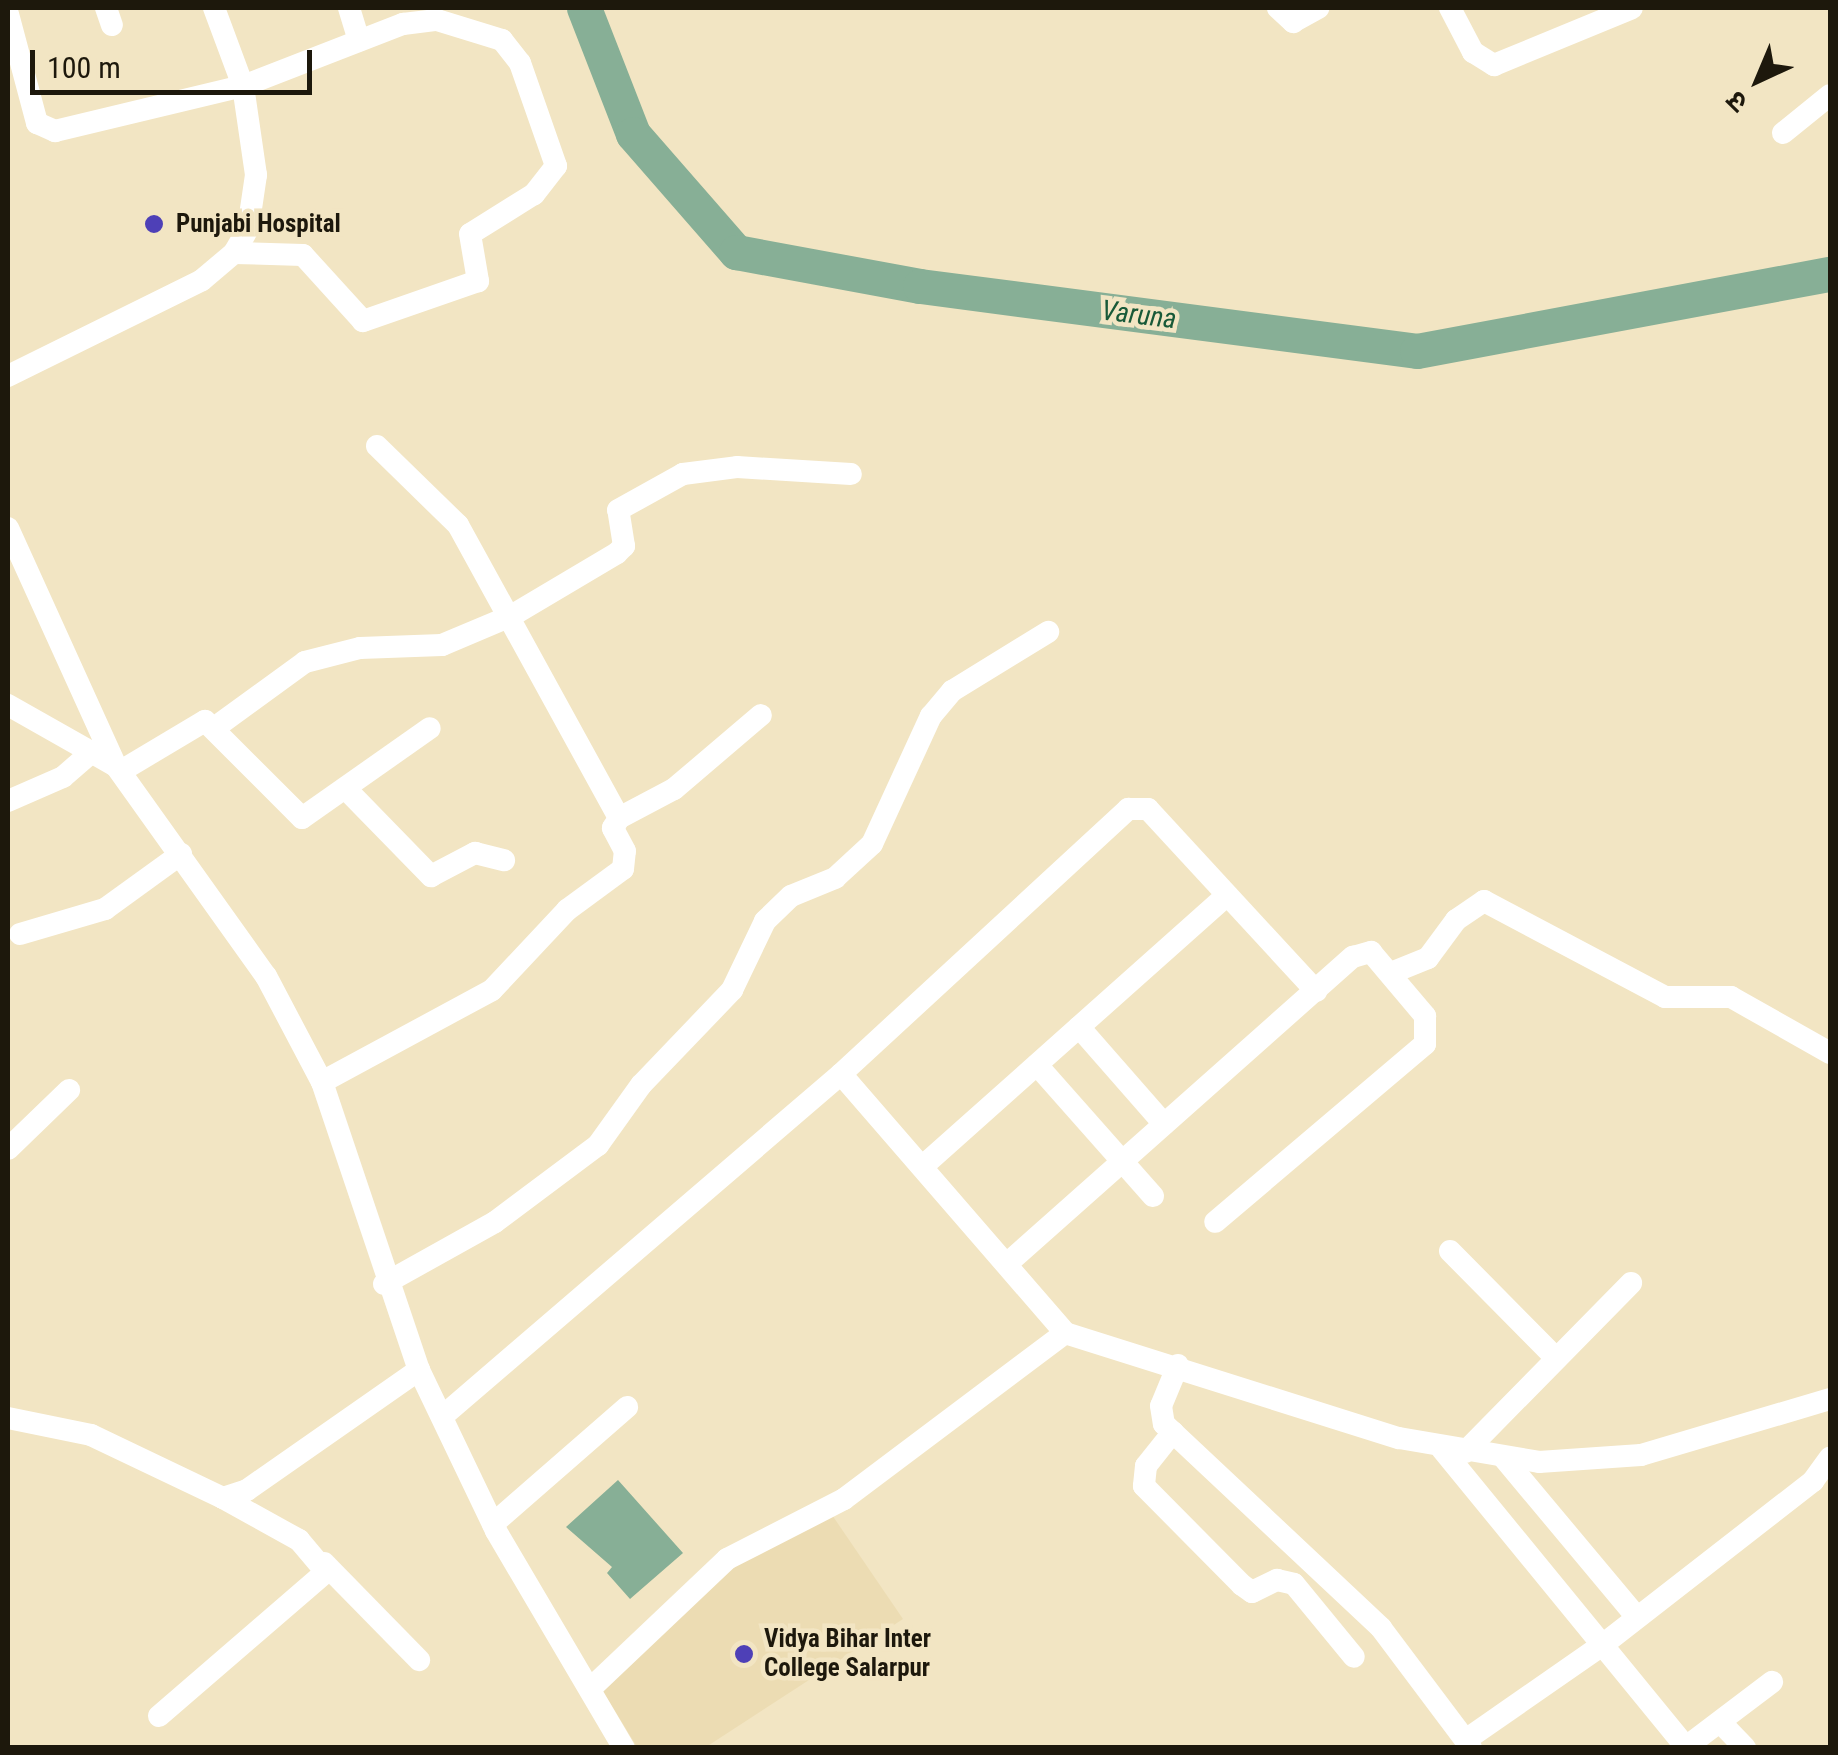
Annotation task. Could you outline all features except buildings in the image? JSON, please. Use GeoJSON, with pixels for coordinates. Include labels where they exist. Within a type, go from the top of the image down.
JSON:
{"type":"FeatureCollection","features":[{"type":"Feature","properties":{"kind":"street"},"geometry":{"type":"LineString","coordinates":[[8,376],[202,280],[234,254],[248,229],[256,175],[243,86],[214,8]]}},
{"type":"Feature","properties":{"kind":"street"},"geometry":{"type":"LineString","coordinates":[[349,8],[359,41]]}},
{"type":"Feature","properties":{"kind":"street"},"geometry":{"type":"LineString","coordinates":[[1278,8],[1293,22],[1318,8]]}},
{"type":"Feature","properties":{"kind":"street"},"geometry":{"type":"LineString","coordinates":[[1450,8],[1473,52],[1494,65],[1632,8]]}},
{"type":"Feature","properties":{"kind":"street"},"geometry":{"type":"LineString","coordinates":[[8,14],[37,122],[47,131],[243,86],[359,41],[437,20],[502,40],[544,116],[556,166],[548,180],[470,234],[478,281],[363,322],[302,255],[234,254]]}},
{"type":"Feature","properties":{"kind":"street"},"geometry":{"type":"LineString","coordinates":[[1783,132],[1830,95]]}},
{"type":"Feature","properties":{"kind":"street"},"geometry":{"type":"LineString","coordinates":[[322,1082],[492,990],[567,910],[623,869],[618,818],[511,616],[444,506],[377,446]]}},
{"type":"Feature","properties":{"kind":"street"},"geometry":{"type":"LineString","coordinates":[[119,769],[192,724],[218,726],[304,662],[360,648],[442,645],[511,616],[617,552],[624,546],[618,510],[683,474],[737,467],[851,474]]}},
{"type":"Feature","properties":{"kind":"street"},"geometry":{"type":"LineString","coordinates":[[8,528],[119,769],[266,976],[322,1082],[384,1284],[419,1370],[444,1415],[492,1524],[624,1748]]}},
{"type":"Feature","properties":{"kind":"street"},"geometry":{"type":"LineString","coordinates":[[384,1284],[495,1222],[598,1145],[641,1084],[732,990],[764,921],[791,896],[835,878],[872,844],[916,744],[952,692],[1048,632]]}},
{"type":"Feature","properties":{"kind":"street"},"geometry":{"type":"LineString","coordinates":[[8,705],[119,769]]}},
{"type":"Feature","properties":{"kind":"street"},"geometry":{"type":"LineString","coordinates":[[618,818],[674,789],[761,715]]}},
{"type":"Feature","properties":{"kind":"street"},"geometry":{"type":"LineString","coordinates":[[218,726],[295,815],[310,815],[430,728]]}},
{"type":"Feature","properties":{"kind":"street"},"geometry":{"type":"LineString","coordinates":[[8,801],[63,777],[93,751]]}},
{"type":"Feature","properties":{"kind":"street"},"geometry":{"type":"LineString","coordinates":[[346,790],[431,876],[476,854],[504,860]]}},
{"type":"Feature","properties":{"kind":"street"},"geometry":{"type":"LineString","coordinates":[[444,1415],[842,1074],[1128,809],[1148,809],[1316,991]]}},
{"type":"Feature","properties":{"kind":"street"},"geometry":{"type":"LineString","coordinates":[[20,934],[105,909],[181,854]]}},
{"type":"Feature","properties":{"kind":"street"},"geometry":{"type":"LineString","coordinates":[[924,1166],[1227,895]]}},
{"type":"Feature","properties":{"kind":"street"},"geometry":{"type":"LineString","coordinates":[[1390,973],[1428,958],[1456,920],[1484,900],[1665,997],[1731,997],[1830,1053]]}},
{"type":"Feature","properties":{"kind":"street"},"geometry":{"type":"LineString","coordinates":[[1009,1262],[1365,951],[1390,973],[1426,1016],[1426,1044],[1215,1222]]}},
{"type":"Feature","properties":{"kind":"street"},"geometry":{"type":"LineString","coordinates":[[1079,1027],[1164,1124]]}},
{"type":"Feature","properties":{"kind":"street"},"geometry":{"type":"LineString","coordinates":[[1037,1065],[1153,1196]]}},
{"type":"Feature","properties":{"kind":"street"},"geometry":{"type":"LineString","coordinates":[[842,1074],[1009,1262],[1065,1332],[1454,1451],[1503,1457],[1596,1464],[1830,1399]]}},
{"type":"Feature","properties":{"kind":"street"},"geometry":{"type":"LineString","coordinates":[[8,1150],[69,1090]]}},
{"type":"Feature","properties":{"kind":"street"},"geometry":{"type":"LineString","coordinates":[[1450,1251],[1554,1356]]}},
{"type":"Feature","properties":{"kind":"street"},"geometry":{"type":"LineString","coordinates":[[1454,1451],[1630,1283]]}},
{"type":"Feature","properties":{"kind":"street"},"geometry":{"type":"LineString","coordinates":[[590,1690],[727,1560],[844,1499],[1065,1332]]}},
{"type":"Feature","properties":{"kind":"street"},"geometry":{"type":"LineString","coordinates":[[1178,1364],[1160,1416],[1380,1628],[1469,1743],[1813,1481],[1830,1458]]}},
{"type":"Feature","properties":{"kind":"street"},"geometry":{"type":"LineString","coordinates":[[223,1498],[247,1490],[419,1370]]}},
{"type":"Feature","properties":{"kind":"street"},"geometry":{"type":"LineString","coordinates":[[492,1524],[627,1407]]}},
{"type":"Feature","properties":{"kind":"street"},"geometry":{"type":"LineString","coordinates":[[8,1418],[91,1434],[299,1540],[419,1660]]}},
{"type":"Feature","properties":{"kind":"street"},"geometry":{"type":"LineString","coordinates":[[1173,1432],[1146,1466],[1144,1486],[1252,1592],[1278,1580],[1294,1584],[1354,1656]]}},
{"type":"Feature","properties":{"kind":"street"},"geometry":{"type":"LineString","coordinates":[[1454,1451],[1686,1746],[1722,1724],[1772,1682]]}},
{"type":"Feature","properties":{"kind":"street"},"geometry":{"type":"LineString","coordinates":[[1503,1457],[1637,1618]]}},
{"type":"Feature","properties":{"kind":"street"},"geometry":{"type":"LineString","coordinates":[[159,1716],[320,1582],[324,1563]]}},
{"type":"Feature","properties":{"kind":"street"},"geometry":{"type":"LineString","coordinates":[[1722,1724],[1745,1748]]}},
{"type":"Feature","properties":{"kind":"shaded area"},"geometry":{"type":"Polygon","coordinates":[[[618,1480],[683,1553],[630,1599],[607,1573],[612,1567],[566,1527],[618,1480]]]}},
{"type":"Feature","properties":{"kind":"shaded area","name":"Vidya Bihar Inter College Salarpur"},"geometry":{"type":"Polygon","coordinates":[[[830,1512],[903,1619],[706,1747],[637,1747],[601,1688],[727,1570],[830,1512]]]}},
{"type":"Feature","properties":{"kind":"waterway","name":"Varuna"},"geometry":{"type":"LineString","coordinates":[[584,8],[633,134],[736,252],[920,286],[1417,351],[1830,274]]}},
{"type":"Feature","properties":{"kind":"place","name":"Punjabi Hospital"},"geometry":{"type":"Point","coordinates":[154,224]}},
{"type":"Feature","properties":{"kind":"place","name":"Vidya Bihar Inter College Salarpur"},"geometry":{"type":"Point","coordinates":[744,1654]}}]}
